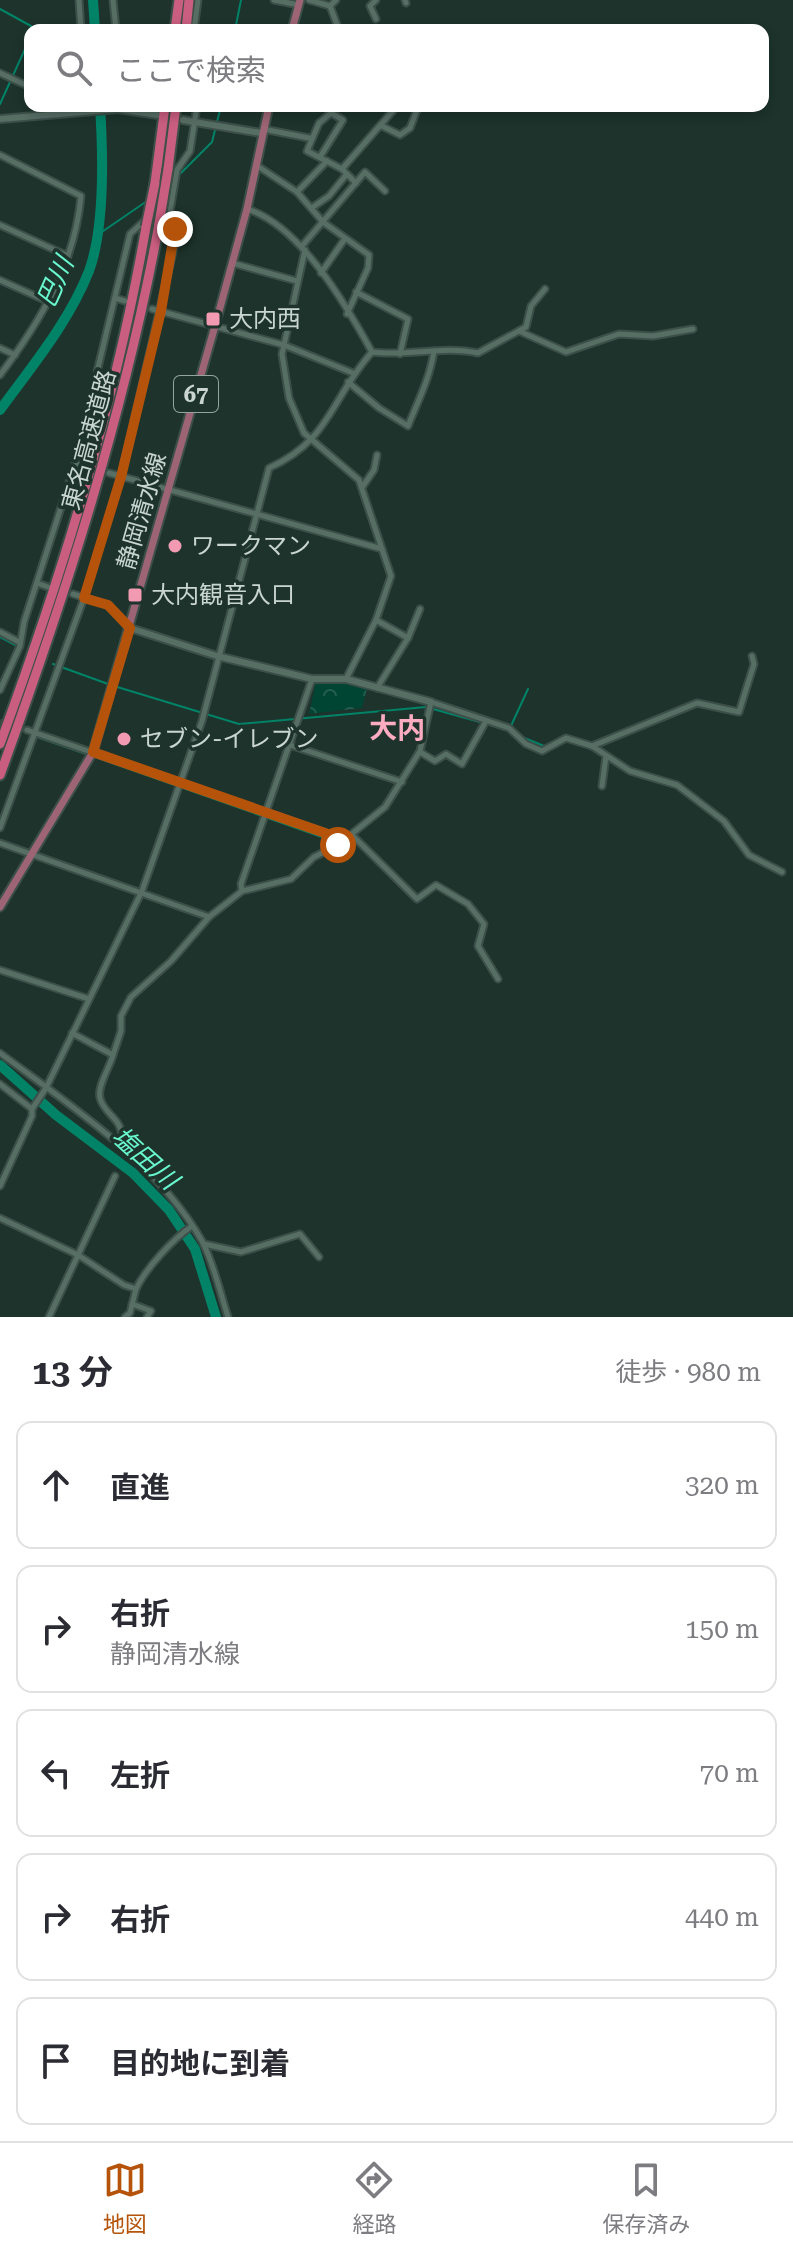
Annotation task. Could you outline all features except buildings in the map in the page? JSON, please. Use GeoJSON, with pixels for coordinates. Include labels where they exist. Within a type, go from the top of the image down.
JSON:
{"type":"FeatureCollection","features":[{"type":"Feature","properties":{"kind":"highway"},"geometry":{"type":"LineString","coordinates":[[176,24],[179,0]]}},
{"type":"Feature","properties":{"kind":"highway"},"geometry":{"type":"LineString","coordinates":[[187,24],[189,0]]}},
{"type":"Feature","properties":{"kind":"highway","name":"東名高速道路"},"geometry":{"type":"LineString","coordinates":[[0,744],[53,596],[99,442],[155,183],[164,112]]}},
{"type":"Feature","properties":{"kind":"highway","name":"東名高速道路"},"geometry":{"type":"LineString","coordinates":[[0,775],[86,528],[125,388],[173,169],[176,112]]}},
{"type":"Feature","properties":{"kind":"main road"},"geometry":{"type":"LineString","coordinates":[[294,24],[300,2]]}},
{"type":"Feature","properties":{"kind":"main road","name":"静岡清水線"},"geometry":{"type":"LineString","coordinates":[[0,907],[93,752],[247,209],[267,112]]}},
{"type":"Feature","properties":{"kind":"street"},"geometry":{"type":"LineString","coordinates":[[79,0],[81,24]]}},
{"type":"Feature","properties":{"kind":"street"},"geometry":{"type":"LineString","coordinates":[[113,0],[115,24]]}},
{"type":"Feature","properties":{"kind":"street"},"geometry":{"type":"LineString","coordinates":[[195,24],[198,0]]}},
{"type":"Feature","properties":{"kind":"street"},"geometry":{"type":"LineString","coordinates":[[274,0],[300,2]]}},
{"type":"Feature","properties":{"kind":"street"},"geometry":{"type":"LineString","coordinates":[[309,0],[330,6]]}},
{"type":"Feature","properties":{"kind":"street"},"geometry":{"type":"LineString","coordinates":[[330,6],[336,0]]}},
{"type":"Feature","properties":{"kind":"street"},"geometry":{"type":"LineString","coordinates":[[376,0],[370,6],[376,19]]}},
{"type":"Feature","properties":{"kind":"street"},"geometry":{"type":"LineString","coordinates":[[330,6],[337,24]]}},
{"type":"Feature","properties":{"kind":"street"},"geometry":{"type":"LineString","coordinates":[[0,73],[24,84]]}},
{"type":"Feature","properties":{"kind":"street"},"geometry":{"type":"LineString","coordinates":[[1,121],[51,112]]}},
{"type":"Feature","properties":{"kind":"street"},"geometry":{"type":"LineString","coordinates":[[153,112],[158,115]]}},
{"type":"Feature","properties":{"kind":"street"},"geometry":{"type":"LineString","coordinates":[[0,828],[84,598],[121,477],[177,234],[171,219],[173,169],[190,151],[196,112]]}},
{"type":"Feature","properties":{"kind":"street"},"geometry":{"type":"LineString","coordinates":[[328,112],[309,138],[307,151],[344,172],[356,183]]}},
{"type":"Feature","properties":{"kind":"street"},"geometry":{"type":"LineString","coordinates":[[320,157],[343,120],[334,112]]}},
{"type":"Feature","properties":{"kind":"street"},"geometry":{"type":"LineString","coordinates":[[313,207],[329,196],[344,172],[392,112]]}},
{"type":"Feature","properties":{"kind":"street"},"geometry":{"type":"LineString","coordinates":[[382,126],[400,135],[410,128],[416,112]]}},
{"type":"Feature","properties":{"kind":"street"},"geometry":{"type":"LineString","coordinates":[[183,120],[309,138]]}},
{"type":"Feature","properties":{"kind":"street"},"geometry":{"type":"LineString","coordinates":[[0,155],[81,196],[68,256],[49,302],[0,375]]}},
{"type":"Feature","properties":{"kind":"street"},"geometry":{"type":"LineString","coordinates":[[297,192],[327,161]]}},
{"type":"Feature","properties":{"kind":"street"},"geometry":{"type":"LineString","coordinates":[[256,165],[297,192],[323,222],[369,255],[368,268],[347,314]]}},
{"type":"Feature","properties":{"kind":"street"},"geometry":{"type":"LineString","coordinates":[[346,679],[376,620],[391,576],[363,486],[304,433],[292,408],[282,354],[304,248],[365,172],[385,191]]}},
{"type":"Feature","properties":{"kind":"street"},"geometry":{"type":"LineString","coordinates":[[247,209],[283,226],[304,248],[372,352]]}},
{"type":"Feature","properties":{"kind":"street"},"geometry":{"type":"LineString","coordinates":[[0,690],[19,647],[75,464],[133,229],[143,222],[171,219]]}},
{"type":"Feature","properties":{"kind":"street"},"geometry":{"type":"LineString","coordinates":[[0,225],[68,256]]}},
{"type":"Feature","properties":{"kind":"street"},"geometry":{"type":"LineString","coordinates":[[321,273],[344,240]]}},
{"type":"Feature","properties":{"kind":"street"},"geometry":{"type":"LineString","coordinates":[[232,263],[297,281]]}},
{"type":"Feature","properties":{"kind":"street"},"geometry":{"type":"LineString","coordinates":[[0,280],[49,302]]}},
{"type":"Feature","properties":{"kind":"street"},"geometry":{"type":"LineString","coordinates":[[372,352],[478,353],[526,327],[531,306],[545,289]]}},
{"type":"Feature","properties":{"kind":"street"},"geometry":{"type":"LineString","coordinates":[[356,292],[408,319],[400,354]]}},
{"type":"Feature","properties":{"kind":"street"},"geometry":{"type":"LineString","coordinates":[[115,298],[125,301]]}},
{"type":"Feature","properties":{"kind":"street"},"geometry":{"type":"LineString","coordinates":[[152,309],[284,345],[353,373]]}},
{"type":"Feature","properties":{"kind":"street"},"geometry":{"type":"LineString","coordinates":[[519,331],[566,352],[619,334],[653,336],[693,329]]}},
{"type":"Feature","properties":{"kind":"street"},"geometry":{"type":"LineString","coordinates":[[0,348],[15,355]]}},
{"type":"Feature","properties":{"kind":"street"},"geometry":{"type":"LineString","coordinates":[[348,382],[379,408],[408,426],[415,402],[430,376],[434,351]]}},
{"type":"Feature","properties":{"kind":"street"},"geometry":{"type":"LineString","coordinates":[[0,1186],[32,1116],[33,1107],[46,1088],[142,891],[202,721],[269,468],[295,456],[313,440],[332,414],[353,373],[372,352]]}},
{"type":"Feature","properties":{"kind":"street"},"geometry":{"type":"LineString","coordinates":[[363,486],[374,470],[377,455]]}},
{"type":"Feature","properties":{"kind":"street"},"geometry":{"type":"LineString","coordinates":[[75,464],[83,466]]}},
{"type":"Feature","properties":{"kind":"street"},"geometry":{"type":"LineString","coordinates":[[109,473],[382,549]]}},
{"type":"Feature","properties":{"kind":"street"},"geometry":{"type":"LineString","coordinates":[[37,583],[48,587]]}},
{"type":"Feature","properties":{"kind":"street"},"geometry":{"type":"LineString","coordinates":[[73,594],[108,605],[130,628],[217,656],[312,679],[346,679],[431,702],[509,728],[526,744],[542,751],[566,738],[592,746],[630,771],[677,785],[724,821],[749,855],[782,872]]}},
{"type":"Feature","properties":{"kind":"street"},"geometry":{"type":"LineString","coordinates":[[377,688],[408,638],[420,609]]}},
{"type":"Feature","properties":{"kind":"street"},"geometry":{"type":"LineString","coordinates":[[376,620],[408,638]]}},
{"type":"Feature","properties":{"kind":"street"},"geometry":{"type":"LineString","coordinates":[[0,632],[19,647]]}},
{"type":"Feature","properties":{"kind":"street"},"geometry":{"type":"LineString","coordinates":[[592,746],[697,703],[739,712],[754,664],[752,656]]}},
{"type":"Feature","properties":{"kind":"street"},"geometry":{"type":"LineString","coordinates":[[242,891],[241,884],[312,679]]}},
{"type":"Feature","properties":{"kind":"street"},"geometry":{"type":"LineString","coordinates":[[228,1317],[203,1244],[148,1162],[122,1136],[122,1125],[101,1102],[99,1095],[121,1031],[121,1016],[131,997],[171,961],[209,917],[242,891],[291,879],[314,857],[345,840],[385,807],[420,751],[431,702]]}},
{"type":"Feature","properties":{"kind":"street"},"geometry":{"type":"LineString","coordinates":[[420,751],[435,761],[446,754],[462,764],[486,721]]}},
{"type":"Feature","properties":{"kind":"street"},"geometry":{"type":"LineString","coordinates":[[27,730],[345,840]]}},
{"type":"Feature","properties":{"kind":"street"},"geometry":{"type":"LineString","coordinates":[[290,745],[402,782]]}},
{"type":"Feature","properties":{"kind":"street"},"geometry":{"type":"LineString","coordinates":[[602,786],[606,756]]}},
{"type":"Feature","properties":{"kind":"street"},"geometry":{"type":"LineString","coordinates":[[352,835],[417,899],[436,885],[468,904],[484,924],[478,946],[498,979]]}},
{"type":"Feature","properties":{"kind":"street"},"geometry":{"type":"LineString","coordinates":[[0,843],[209,917]]}},
{"type":"Feature","properties":{"kind":"street"},"geometry":{"type":"LineString","coordinates":[[0,970],[89,999]]}},
{"type":"Feature","properties":{"kind":"street"},"geometry":{"type":"LineString","coordinates":[[72,1033],[113,1055]]}},
{"type":"Feature","properties":{"kind":"street"},"geometry":{"type":"LineString","coordinates":[[0,1053],[130,1156],[166,1193]]}},
{"type":"Feature","properties":{"kind":"street"},"geometry":{"type":"LineString","coordinates":[[0,1084],[33,1107]]}},
{"type":"Feature","properties":{"kind":"street"},"geometry":{"type":"LineString","coordinates":[[52,1316],[115,1176]]}},
{"type":"Feature","properties":{"kind":"street"},"geometry":{"type":"LineString","coordinates":[[0,1218],[78,1255],[124,1285],[136,1289]]}},
{"type":"Feature","properties":{"kind":"street"},"geometry":{"type":"LineString","coordinates":[[125,1317],[143,1273],[157,1262],[176,1236],[191,1227]]}},
{"type":"Feature","properties":{"kind":"street"},"geometry":{"type":"LineString","coordinates":[[203,1244],[241,1252],[300,1234],[319,1257]]}},
{"type":"Feature","properties":{"kind":"street"},"geometry":{"type":"LineString","coordinates":[[132,1304],[151,1311],[147,1317]]}},
{"type":"Feature","properties":{"kind":"green space"},"geometry":{"type":"Polygon","coordinates":[[[316,682],[345,682],[367,689],[362,708],[309,714],[316,682]]]}},
{"type":"Feature","properties":{"kind":"waterway","name":"巴川"},"geometry":{"type":"LineString","coordinates":[[93,0],[95,24]]}},
{"type":"Feature","properties":{"kind":"waterway"},"geometry":{"type":"LineString","coordinates":[[236,24],[241,0]]}},
{"type":"Feature","properties":{"kind":"waterway"},"geometry":{"type":"LineString","coordinates":[[0,9],[27,24]]}},
{"type":"Feature","properties":{"kind":"waterway"},"geometry":{"type":"LineString","coordinates":[[0,104],[24,51]]}},
{"type":"Feature","properties":{"kind":"waterway","name":"巴川"},"geometry":{"type":"LineString","coordinates":[[0,410],[60,326],[89,271],[100,212],[100,112]]}},
{"type":"Feature","properties":{"kind":"waterway"},"geometry":{"type":"LineString","coordinates":[[177,177],[212,142],[220,112]]}},
{"type":"Feature","properties":{"kind":"waterway"},"geometry":{"type":"LineString","coordinates":[[96,236],[147,201]]}},
{"type":"Feature","properties":{"kind":"waterway"},"geometry":{"type":"LineString","coordinates":[[0,637],[17,646]]}},
{"type":"Feature","properties":{"kind":"waterway"},"geometry":{"type":"LineString","coordinates":[[53,664],[108,684]]}},
{"type":"Feature","properties":{"kind":"waterway"},"geometry":{"type":"LineString","coordinates":[[114,686],[239,724],[426,707],[501,728]]}},
{"type":"Feature","properties":{"kind":"waterway"},"geometry":{"type":"LineString","coordinates":[[510,728],[528,689]]}},
{"type":"Feature","properties":{"kind":"waterway"},"geometry":{"type":"LineString","coordinates":[[522,737],[544,746],[566,736]]}},
{"type":"Feature","properties":{"kind":"waterway"},"geometry":{"type":"LineString","coordinates":[[37,737],[86,754]]}},
{"type":"Feature","properties":{"kind":"waterway"},"geometry":{"type":"LineString","coordinates":[[588,747],[595,751]]}},
{"type":"Feature","properties":{"kind":"waterway"},"geometry":{"type":"LineString","coordinates":[[92,756],[336,842]]}},
{"type":"Feature","properties":{"kind":"waterway","name":"塩田川"},"geometry":{"type":"LineString","coordinates":[[0,1065],[56,1115],[133,1173],[169,1210],[195,1249],[216,1317]]}},
{"type":"Feature","properties":{"kind":"tunnel"},"geometry":{"type":"LineString","coordinates":[[0,721],[27,730]]}},
{"type":"Feature","properties":{"kind":"place","name":"大内西"},"geometry":{"type":"Point","coordinates":[213,319]}},
{"type":"Feature","properties":{"kind":"place","name":"ワークマン"},"geometry":{"type":"Point","coordinates":[175,546]}},
{"type":"Feature","properties":{"kind":"place","name":"大内観音入口"},"geometry":{"type":"Point","coordinates":[135,595]}},
{"type":"Feature","properties":{"kind":"place","name":"セブン-イレブン"},"geometry":{"type":"Point","coordinates":[124,739]}},
{"type":"Feature","properties":{"kind":"district","name":"大内"},"geometry":{"type":"Point","coordinates":[397,728]}},
{"type":"Feature","properties":{"kind":"route"},"geometry":{"type":"LineString","coordinates":[[175,229],[177,234],[161,311],[121,477],[84,598],[108,605],[130,628],[93,752],[345,840],[338,845]]}}]}
